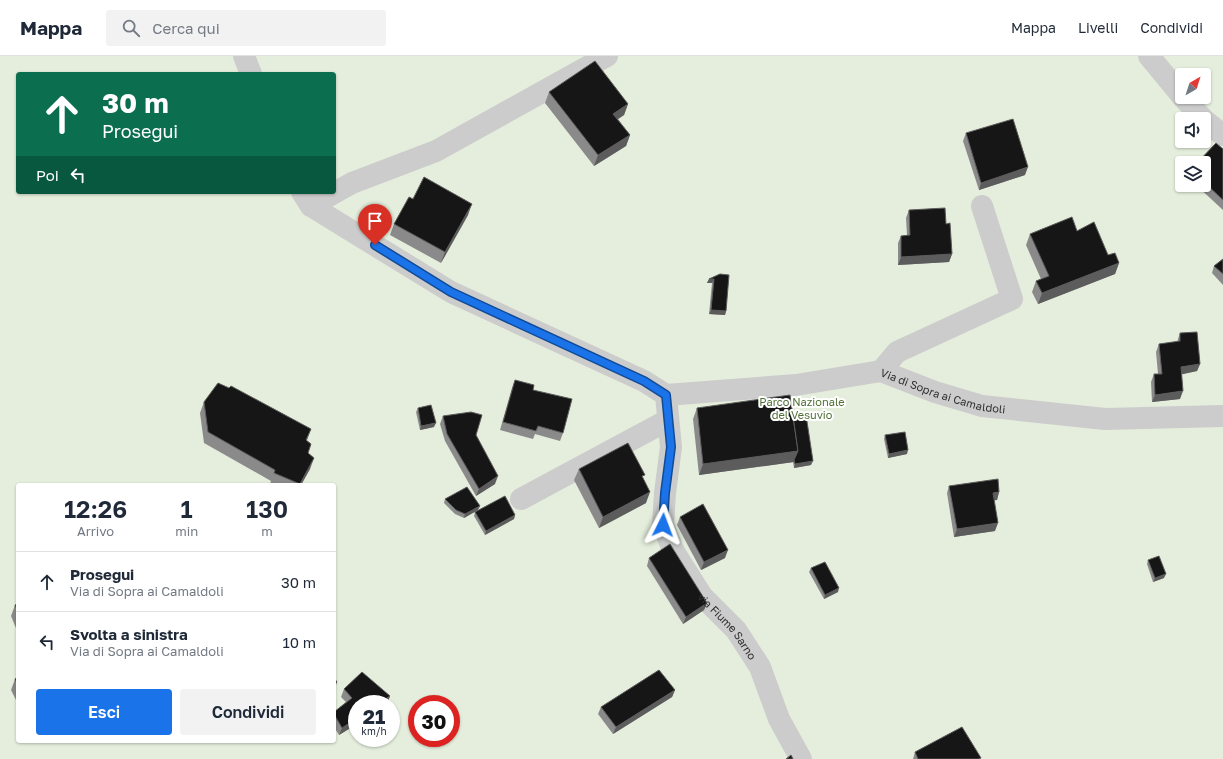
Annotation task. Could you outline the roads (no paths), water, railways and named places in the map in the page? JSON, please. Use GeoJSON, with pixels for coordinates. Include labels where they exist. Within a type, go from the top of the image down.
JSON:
{"type":"FeatureCollection","features":[{"type":"Feature","properties":{"kind":"street"},"geometry":{"type":"LineString","coordinates":[[244,56],[250,72]]}},
{"type":"Feature","properties":{"kind":"street"},"geometry":{"type":"LineString","coordinates":[[336,189],[436,151],[607,56]]}},
{"type":"Feature","properties":{"kind":"street"},"geometry":{"type":"LineString","coordinates":[[1149,56],[1175,88]]}},
{"type":"Feature","properties":{"kind":"street"},"geometry":{"type":"LineString","coordinates":[[1189,104],[1196,112]]}},
{"type":"Feature","properties":{"kind":"street"},"geometry":{"type":"LineString","coordinates":[[1211,126],[1223,135]]}},
{"type":"Feature","properties":{"kind":"street"},"geometry":{"type":"LineString","coordinates":[[307,199],[321,194]]}},
{"type":"Feature","properties":{"kind":"street"},"geometry":{"type":"LineString","coordinates":[[307,199],[451,292],[644,381],[666,395],[668,420],[521,499]]}},
{"type":"Feature","properties":{"kind":"street"},"geometry":{"type":"LineString","coordinates":[[881,371],[897,352],[1012,299],[982,206]]}},
{"type":"Feature","properties":{"kind":"street","name":"Via di Sopra ai Camaldoli"},"geometry":{"type":"LineString","coordinates":[[666,395],[796,385],[881,371],[935,392],[982,406],[1105,419],[1223,416]]}},
{"type":"Feature","properties":{"kind":"street","name":"via Fiume Sarno"},"geometry":{"type":"LineString","coordinates":[[668,420],[671,447],[665,493],[663,525],[673,550],[702,596],[736,630],[760,667],[780,719],[801,759]]}},
{"type":"Feature","properties":{"kind":"park label","name":"Parco Nazionale del Vesuvio"},"geometry":{"type":"Point","coordinates":[802,407]}}]}
